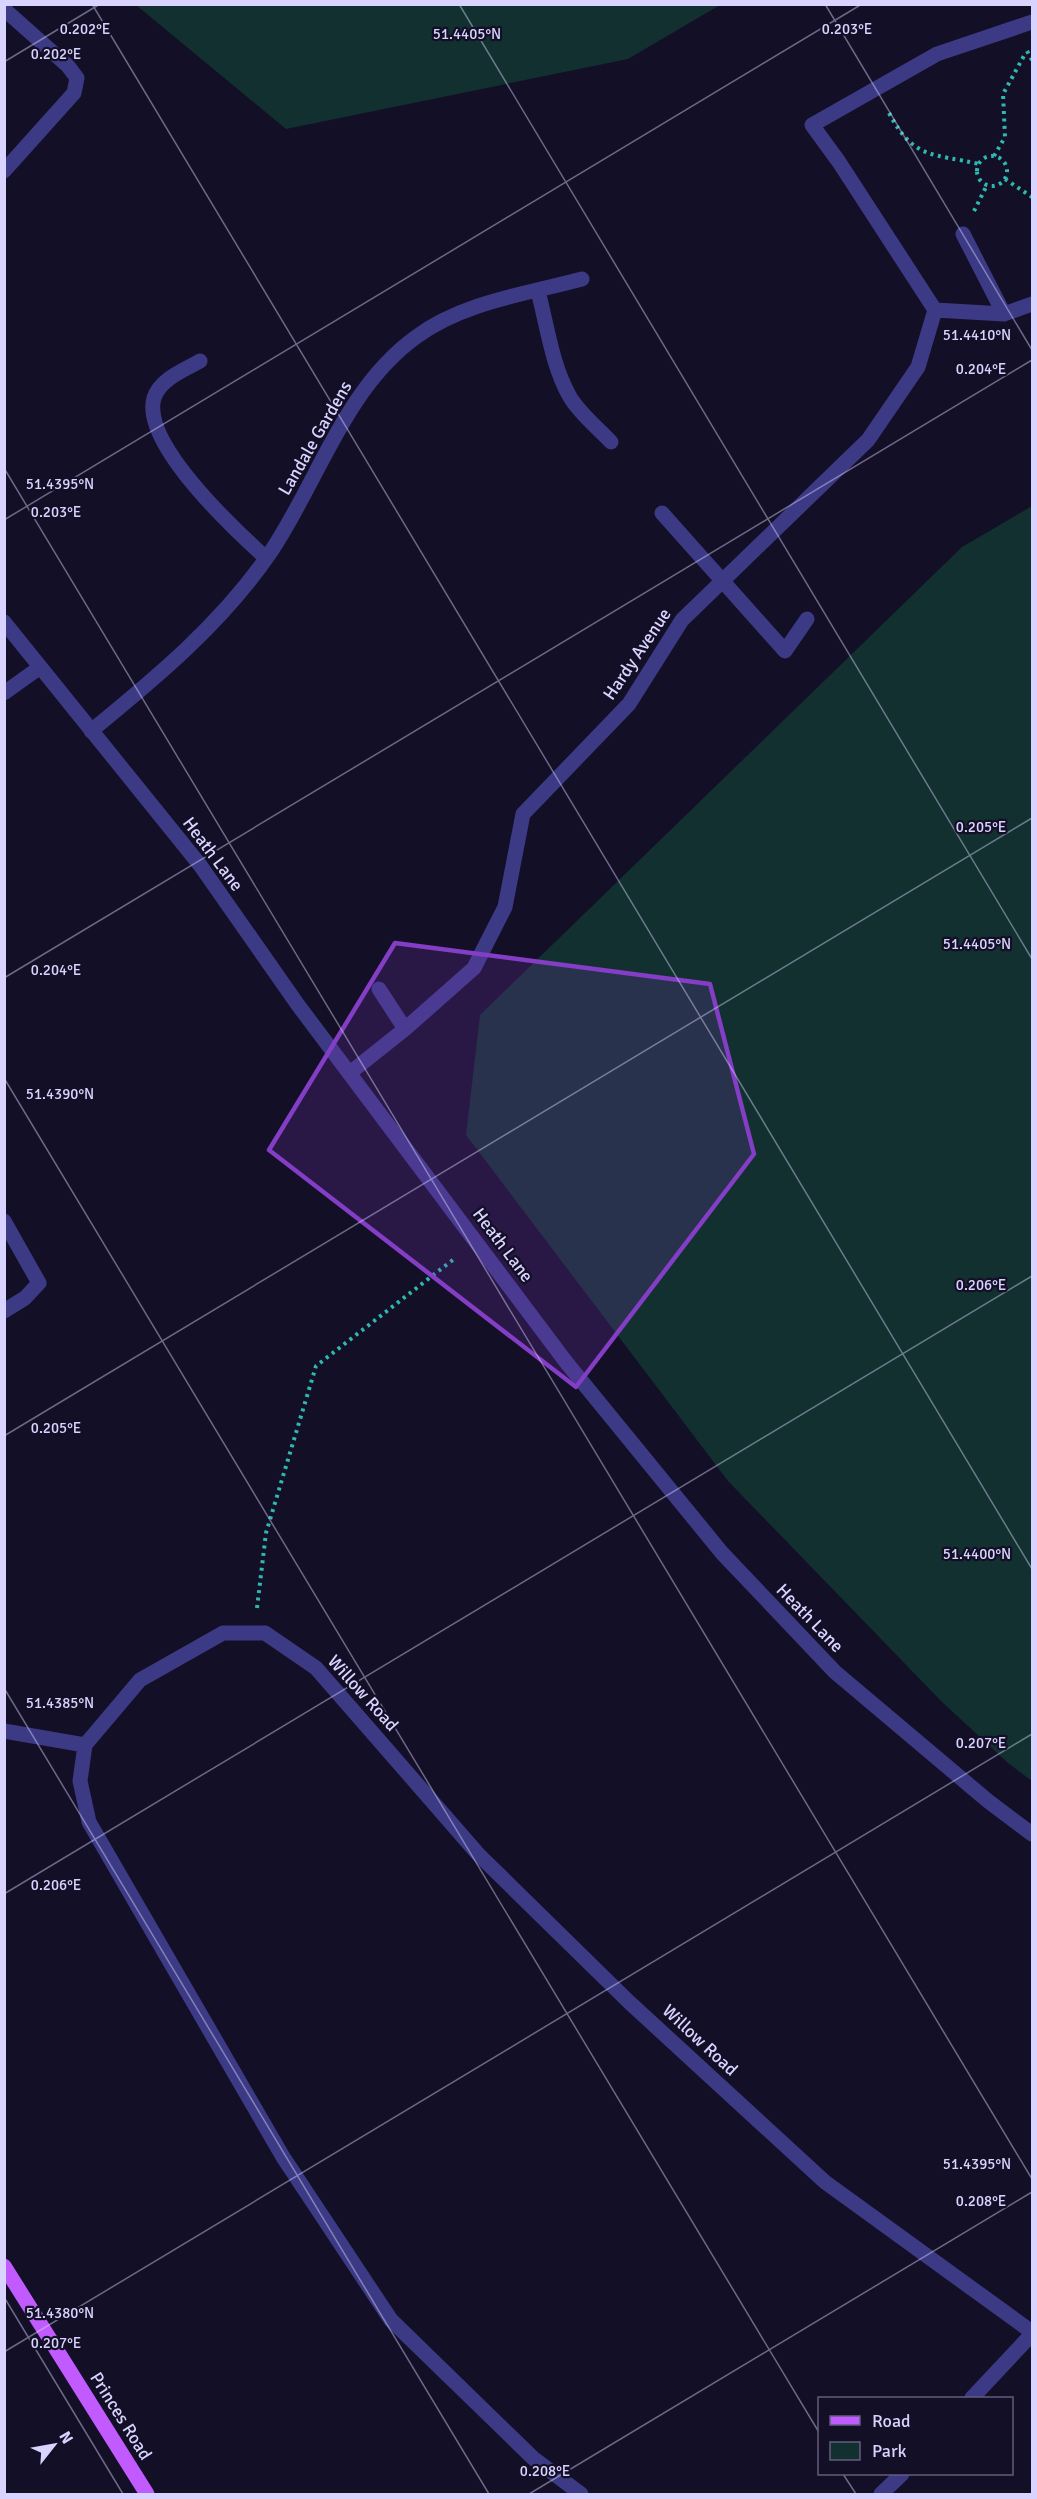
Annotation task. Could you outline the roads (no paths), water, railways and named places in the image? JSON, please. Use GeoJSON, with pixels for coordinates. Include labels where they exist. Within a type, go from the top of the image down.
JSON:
{"type":"FeatureCollection","features":[{"type":"Feature","properties":{"kind":"main road","name":"Princes Road"},"geometry":{"type":"LineString","coordinates":[[4,2266],[147,2494]]}},
{"type":"Feature","properties":{"kind":"street"},"geometry":{"type":"LineString","coordinates":[[4,9],[68,66],[77,78],[74,93],[6,165]]}},
{"type":"Feature","properties":{"kind":"street"},"geometry":{"type":"LineString","coordinates":[[1026,25],[937,54],[812,125],[839,162],[935,310],[1004,314],[1032,304]]}},
{"type":"Feature","properties":{"kind":"street"},"geometry":{"type":"LineString","coordinates":[[963,234],[1004,314]]}},
{"type":"Feature","properties":{"kind":"street","name":"Landale Gardens"},"geometry":{"type":"LineString","coordinates":[[91,731],[202,636],[239,594],[266,558],[359,396],[392,357],[417,336],[454,315],[582,279]]}},
{"type":"Feature","properties":{"kind":"street"},"geometry":{"type":"LineString","coordinates":[[538,291],[567,392],[575,404],[611,442]]}},
{"type":"Feature","properties":{"kind":"street","name":"Hardy Avenue"},"geometry":{"type":"LineString","coordinates":[[351,1072],[405,1029],[474,968],[505,908],[523,814],[629,704],[682,620],[868,440],[918,367],[935,310]]}},
{"type":"Feature","properties":{"kind":"street"},"geometry":{"type":"LineString","coordinates":[[200,361],[176,375],[159,389],[153,408],[156,429],[185,473],[229,524],[266,558]]}},
{"type":"Feature","properties":{"kind":"street"},"geometry":{"type":"LineString","coordinates":[[662,513],[785,651],[807,620]]}},
{"type":"Feature","properties":{"kind":"street","name":"Heath Lane"},"geometry":{"type":"LineString","coordinates":[[4,622],[200,866],[298,1005],[351,1072],[566,1362],[722,1553],[835,1672],[988,1801],[1032,1834]]}},
{"type":"Feature","properties":{"kind":"street"},"geometry":{"type":"LineString","coordinates":[[4,693],[39,668]]}},
{"type":"Feature","properties":{"kind":"street"},"geometry":{"type":"LineString","coordinates":[[379,989],[405,1029]]}},
{"type":"Feature","properties":{"kind":"street"},"geometry":{"type":"LineString","coordinates":[[4,1221],[39,1283],[25,1298],[4,1311]]}},
{"type":"Feature","properties":{"kind":"street","name":"Willow Road"},"geometry":{"type":"LineString","coordinates":[[85,1745],[140,1680],[223,1633],[265,1633],[316,1668],[478,1854],[629,2002],[825,2182],[1032,2333]]}},
{"type":"Feature","properties":{"kind":"street"},"geometry":{"type":"LineString","coordinates":[[4,1731],[85,1745],[80,1781],[89,1822],[283,2157],[391,2320],[533,2458],[581,2494]]}},
{"type":"Feature","properties":{"kind":"street"},"geometry":{"type":"LineString","coordinates":[[973,2397],[1032,2333]]}},
{"type":"Feature","properties":{"kind":"street"},"geometry":{"type":"LineString","coordinates":[[881,2494],[901,2475]]}}]}
